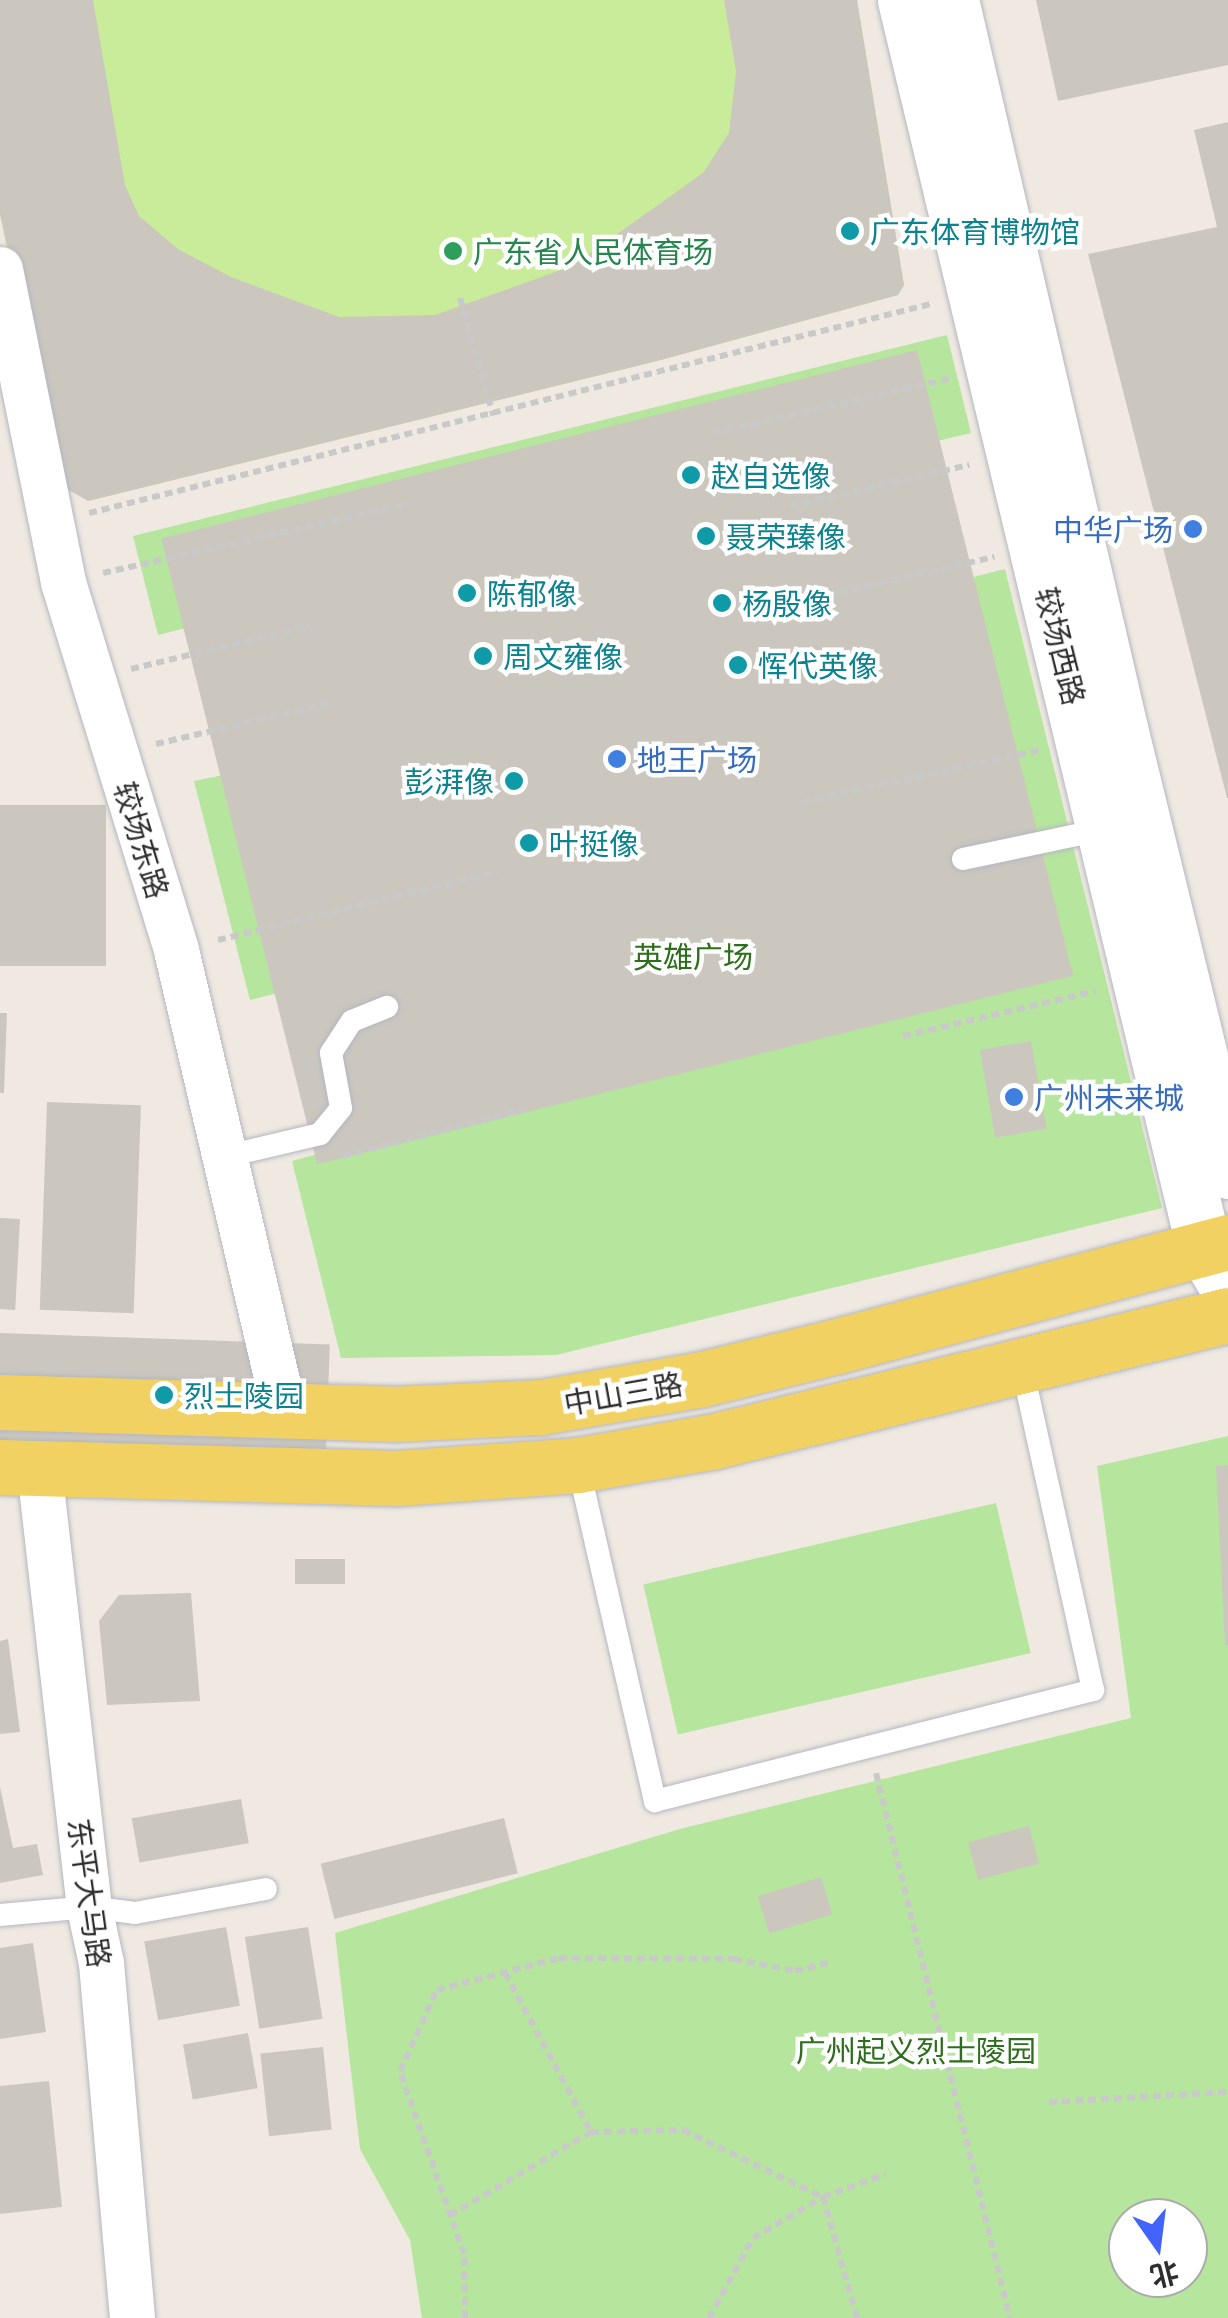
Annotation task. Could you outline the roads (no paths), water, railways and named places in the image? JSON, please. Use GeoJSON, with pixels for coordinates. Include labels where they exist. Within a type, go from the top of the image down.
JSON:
{"type":"FeatureCollection","features":[{"type":"Feature","properties":{"kind":"main road","name":"中山三路"},"geometry":{"type":"LineString","coordinates":[[0,1402],[284,1411],[489,1411],[597,1399],[1220,1259]]}},
{"type":"Feature","properties":{"kind":"main road"},"geometry":{"type":"LineString","coordinates":[[19,1468],[397,1478],[578,1465],[715,1440],[1228,1314]]}},
{"type":"Feature","properties":{"kind":"street","name":"较场西路"},"geometry":{"type":"LineString","coordinates":[[905,0],[1141,981],[1220,1259]]}},
{"type":"Feature","properties":{"kind":"street","name":"较场西路"},"geometry":{"type":"LineString","coordinates":[[952,0],[1120,728],[1228,1172]]}},
{"type":"Feature","properties":{"kind":"street","name":"较场东路"},"geometry":{"type":"LineString","coordinates":[[0,269],[63,582],[176,950],[284,1411]]}},
{"type":"Feature","properties":{"kind":"street","name":"东平大马路"},"geometry":{"type":"LineString","coordinates":[[19,1468],[101,1964],[132,2318]]}},
{"type":"Feature","properties":{"kind":"lane"},"geometry":{"type":"LineString","coordinates":[[963,858],[1105,829]]}},
{"type":"Feature","properties":{"kind":"lane"},"geometry":{"type":"LineString","coordinates":[[224,1157],[320,1134],[342,1108],[331,1053],[352,1020],[387,1007]]}},
{"type":"Feature","properties":{"kind":"lane"},"geometry":{"type":"LineString","coordinates":[[578,1465],[655,1801],[1093,1690],[1022,1366]]}},
{"type":"Feature","properties":{"kind":"lane"},"geometry":{"type":"LineString","coordinates":[[0,1916],[89,1907],[135,1913],[266,1890]]}},
{"type":"Feature","properties":{"kind":"place","name":"广东体育博物馆"},"geometry":{"type":"Point","coordinates":[850,231]}},
{"type":"Feature","properties":{"kind":"place","name":"广东省人民体育场"},"geometry":{"type":"Point","coordinates":[453,251]}},
{"type":"Feature","properties":{"kind":"place","name":"赵自选像"},"geometry":{"type":"Point","coordinates":[691,475]}},
{"type":"Feature","properties":{"kind":"place","name":"中华广场"},"geometry":{"type":"Point","coordinates":[1193,529]}},
{"type":"Feature","properties":{"kind":"place","name":"聂荣臻像"},"geometry":{"type":"Point","coordinates":[706,536]}},
{"type":"Feature","properties":{"kind":"place","name":"陈郁像"},"geometry":{"type":"Point","coordinates":[467,593]}},
{"type":"Feature","properties":{"kind":"place","name":"杨殷像"},"geometry":{"type":"Point","coordinates":[722,603]}},
{"type":"Feature","properties":{"kind":"place","name":"周文雍像"},"geometry":{"type":"Point","coordinates":[483,656]}},
{"type":"Feature","properties":{"kind":"place","name":"恽代英像"},"geometry":{"type":"Point","coordinates":[738,665]}},
{"type":"Feature","properties":{"kind":"place","name":"地王广场"},"geometry":{"type":"Point","coordinates":[617,759]}},
{"type":"Feature","properties":{"kind":"place","name":"彭湃像"},"geometry":{"type":"Point","coordinates":[514,781]}},
{"type":"Feature","properties":{"kind":"place","name":"叶挺像"},"geometry":{"type":"Point","coordinates":[529,843]}},
{"type":"Feature","properties":{"kind":"place","name":"广州未来城"},"geometry":{"type":"Point","coordinates":[1014,1097]}},
{"type":"Feature","properties":{"kind":"place","name":"烈士陵园"},"geometry":{"type":"Point","coordinates":[164,1395]}},
{"type":"Feature","properties":{"kind":"park label","name":"英雄广场"},"geometry":{"type":"Point","coordinates":[693,956]}},
{"type":"Feature","properties":{"kind":"park label","name":"广州起义烈士陵园"},"geometry":{"type":"Point","coordinates":[916,2050]}}]}
